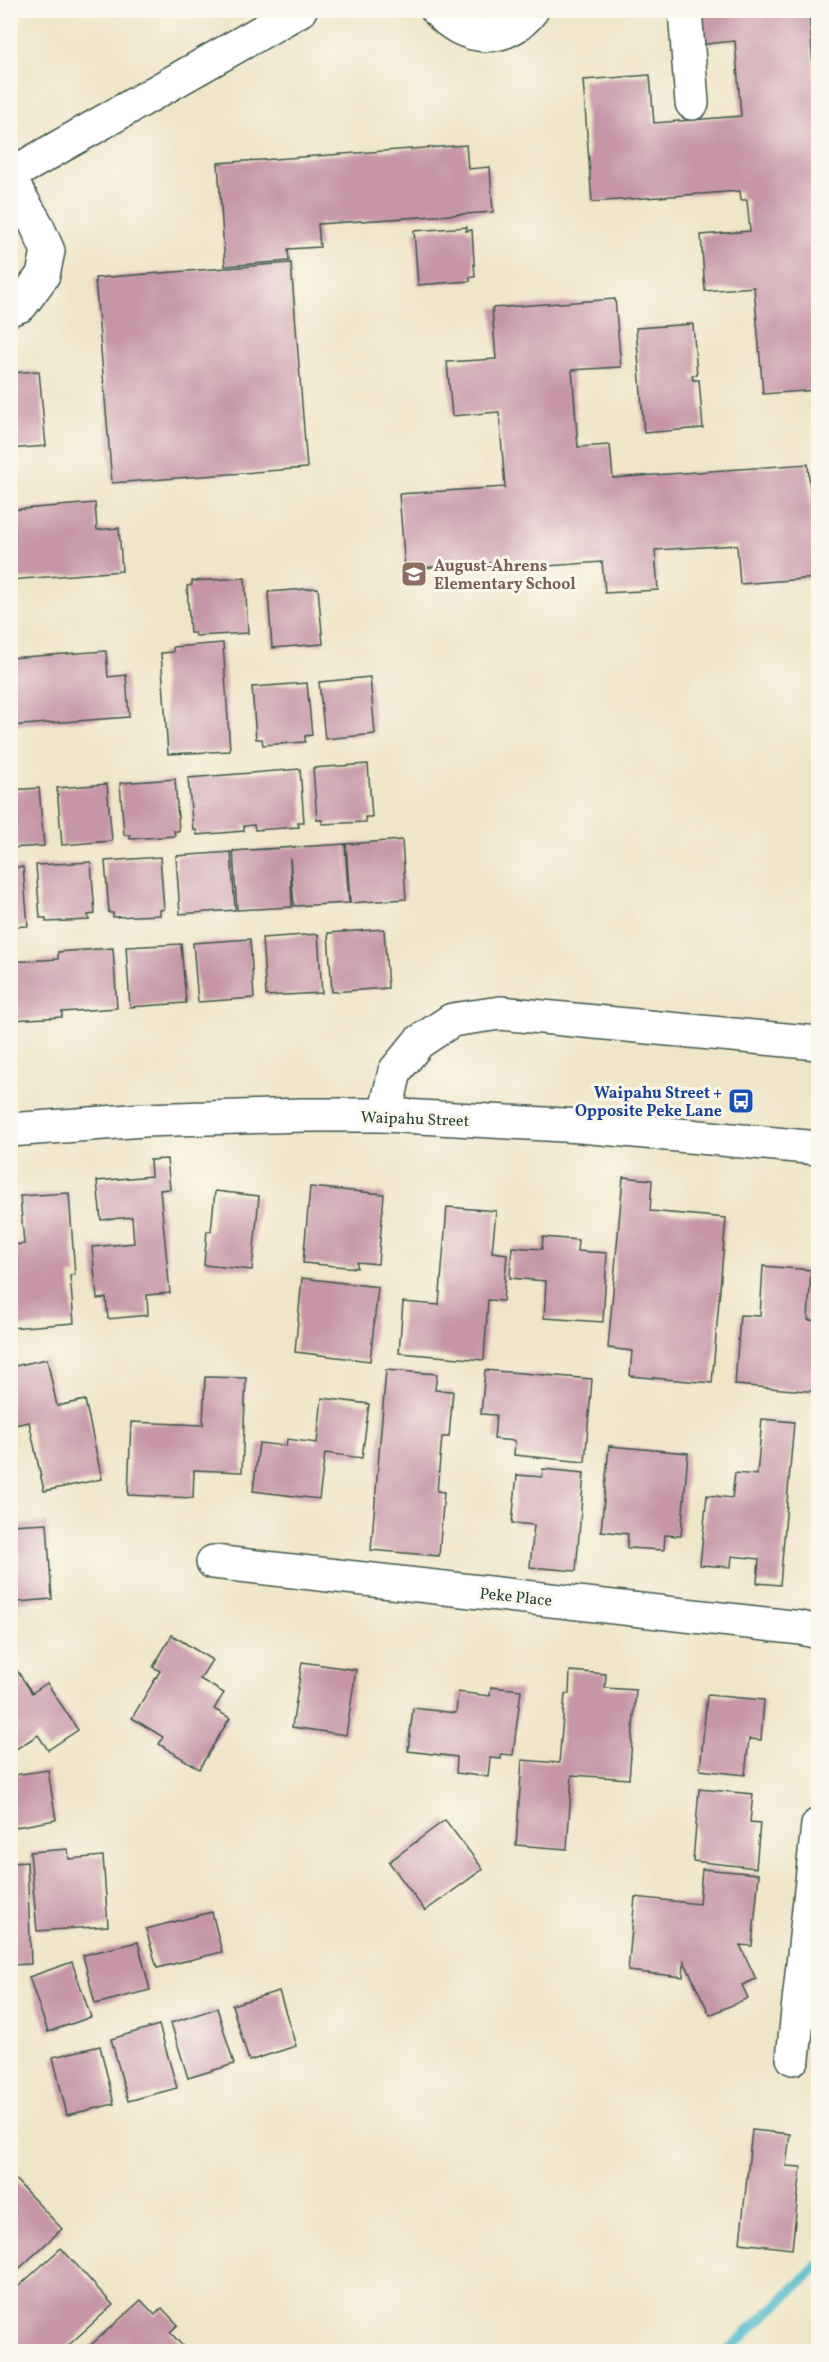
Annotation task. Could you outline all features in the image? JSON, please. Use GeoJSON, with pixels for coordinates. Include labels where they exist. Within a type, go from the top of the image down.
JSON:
{"type":"FeatureCollection","features":[{"type":"Feature","properties":{"kind":"street"},"geometry":{"type":"LineString","coordinates":[[10,175],[300,10]]}},
{"type":"Feature","properties":{"kind":"street"},"geometry":{"type":"LineString","coordinates":[[437,10],[463,31],[489,35],[514,28],[532,10]]}},
{"type":"Feature","properties":{"kind":"street"},"geometry":{"type":"LineString","coordinates":[[685,10],[692,103]]}},
{"type":"Feature","properties":{"kind":"street"},"geometry":{"type":"LineString","coordinates":[[10,180],[36,224],[48,251],[43,275],[21,305],[10,309]]}},
{"type":"Feature","properties":{"kind":"street"},"geometry":{"type":"LineString","coordinates":[[385,1115],[396,1071],[419,1042],[452,1020],[500,1013],[819,1043]]}},
{"type":"Feature","properties":{"kind":"street","name":"Waipahu Street"},"geometry":{"type":"LineString","coordinates":[[10,1130],[144,1120],[385,1115],[580,1126],[819,1148]]}},
{"type":"Feature","properties":{"kind":"street","name":"Peke Place"},"geometry":{"type":"LineString","coordinates":[[213,1562],[801,1628],[819,1632]]}},
{"type":"Feature","properties":{"kind":"street"},"geometry":{"type":"LineString","coordinates":[[793,2058],[819,1825]]}},
{"type":"Feature","properties":{"kind":"building"},"geometry":{"type":"Polygon","coordinates":[[[694,10],[809,10],[814,79],[818,78],[818,390],[763,394],[754,287],[705,291],[701,235],[750,231],[747,200],[741,200],[740,191],[592,202],[583,80],[650,75],[654,123],[741,116],[735,41],[696,45],[694,10]]]}},
{"type":"Feature","properties":{"kind":"building"},"geometry":{"type":"Polygon","coordinates":[[[466,145],[468,169],[490,167],[493,212],[318,224],[320,247],[288,249],[289,261],[225,266],[218,163],[466,145]]]}},
{"type":"Feature","properties":{"kind":"building"},"geometry":{"type":"Polygon","coordinates":[[[467,227],[466,231],[472,230],[475,277],[470,277],[470,281],[418,285],[414,231],[467,227]]]}},
{"type":"Feature","properties":{"kind":"building"},"geometry":{"type":"Polygon","coordinates":[[[291,263],[307,468],[112,483],[95,278],[291,263]]]}},
{"type":"Feature","properties":{"kind":"building"},"geometry":{"type":"Polygon","coordinates":[[[615,299],[621,367],[572,370],[578,447],[610,445],[613,478],[808,464],[817,578],[740,584],[737,545],[655,550],[658,590],[605,593],[602,562],[506,569],[505,562],[405,569],[399,494],[505,487],[499,412],[452,416],[447,362],[496,359],[492,308],[615,299]]]}},
{"type":"Feature","properties":{"kind":"building"},"geometry":{"type":"Polygon","coordinates":[[[693,324],[697,375],[692,375],[693,380],[699,380],[703,428],[644,433],[636,328],[693,324]]]}},
{"type":"Feature","properties":{"kind":"building"},"geometry":{"type":"Polygon","coordinates":[[[39,371],[46,446],[10,449],[10,373],[39,371]]]}},
{"type":"Feature","properties":{"kind":"building"},"geometry":{"type":"Polygon","coordinates":[[[95,503],[97,530],[119,528],[122,571],[10,580],[10,510],[95,503]]]}},
{"type":"Feature","properties":{"kind":"building"},"geometry":{"type":"Polygon","coordinates":[[[245,578],[248,633],[196,636],[195,633],[190,633],[187,586],[192,585],[192,581],[245,578]]]}},
{"type":"Feature","properties":{"kind":"building"},"geometry":{"type":"Polygon","coordinates":[[[318,588],[323,644],[272,648],[268,592],[318,588]]]}},
{"type":"Feature","properties":{"kind":"building"},"geometry":{"type":"Polygon","coordinates":[[[223,643],[230,751],[168,754],[161,653],[173,652],[173,647],[223,643]]]}},
{"type":"Feature","properties":{"kind":"building"},"geometry":{"type":"Polygon","coordinates":[[[106,651],[108,677],[126,675],[129,717],[10,726],[10,658],[106,651]]]}},
{"type":"Feature","properties":{"kind":"building"},"geometry":{"type":"Polygon","coordinates":[[[370,677],[375,734],[325,739],[319,682],[370,677]]]}},
{"type":"Feature","properties":{"kind":"building"},"geometry":{"type":"Polygon","coordinates":[[[307,683],[312,735],[305,736],[305,742],[263,745],[262,739],[256,739],[252,687],[307,683]]]}},
{"type":"Feature","properties":{"kind":"building"},"geometry":{"type":"Polygon","coordinates":[[[368,764],[372,817],[365,817],[366,822],[322,824],[322,820],[317,820],[313,768],[368,764]]]}},
{"type":"Feature","properties":{"kind":"building"},"geometry":{"type":"Polygon","coordinates":[[[300,769],[304,822],[298,822],[299,827],[255,830],[254,825],[244,826],[244,831],[197,835],[196,830],[193,830],[188,778],[300,769]]]}},
{"type":"Feature","properties":{"kind":"building"},"geometry":{"type":"Polygon","coordinates":[[[175,779],[179,831],[174,831],[175,836],[130,839],[130,835],[124,835],[120,783],[175,779]]]}},
{"type":"Feature","properties":{"kind":"building"},"geometry":{"type":"Polygon","coordinates":[[[107,784],[112,841],[62,845],[57,788],[107,784]]]}},
{"type":"Feature","properties":{"kind":"building"},"geometry":{"type":"Polygon","coordinates":[[[39,788],[44,846],[10,848],[10,790],[39,788]]]}},
{"type":"Feature","properties":{"kind":"building"},"geometry":{"type":"Polygon","coordinates":[[[402,840],[406,899],[350,903],[346,844],[402,840]]]}},
{"type":"Feature","properties":{"kind":"building"},"geometry":{"type":"Polygon","coordinates":[[[345,844],[349,903],[294,906],[290,858],[292,907],[237,910],[233,851],[345,844]]]}},
{"type":"Feature","properties":{"kind":"building"},"geometry":{"type":"Polygon","coordinates":[[[231,852],[235,910],[180,914],[176,856],[231,852]]]}},
{"type":"Feature","properties":{"kind":"building"},"geometry":{"type":"Polygon","coordinates":[[[160,857],[164,909],[160,910],[160,915],[113,917],[113,913],[109,913],[105,861],[160,857]]]}},
{"type":"Feature","properties":{"kind":"building"},"geometry":{"type":"Polygon","coordinates":[[[91,862],[95,914],[88,915],[89,920],[46,922],[46,918],[40,918],[36,865],[91,862]]]}},
{"type":"Feature","properties":{"kind":"building"},"geometry":{"type":"Polygon","coordinates":[[[23,867],[28,926],[10,927],[10,868],[23,867]]]}},
{"type":"Feature","properties":{"kind":"building"},"geometry":{"type":"Polygon","coordinates":[[[384,929],[388,988],[332,992],[328,933],[384,929]]]}},
{"type":"Feature","properties":{"kind":"building"},"geometry":{"type":"Polygon","coordinates":[[[318,934],[322,993],[266,996],[262,938],[318,934]]]}},
{"type":"Feature","properties":{"kind":"building"},"geometry":{"type":"Polygon","coordinates":[[[250,939],[254,998],[198,1002],[193,943],[250,939]]]}},
{"type":"Feature","properties":{"kind":"building"},"geometry":{"type":"Polygon","coordinates":[[[181,944],[186,1003],[130,1007],[126,947],[181,944]]]}},
{"type":"Feature","properties":{"kind":"building"},"geometry":{"type":"Polygon","coordinates":[[[113,948],[117,1008],[62,1012],[62,1017],[12,1020],[10,962],[58,959],[58,952],[113,948]]]}},
{"type":"Feature","properties":{"kind":"building"},"geometry":{"type":"Polygon","coordinates":[[[167,1159],[170,1189],[160,1190],[170,1293],[147,1295],[148,1315],[108,1319],[106,1298],[97,1299],[92,1247],[134,1243],[132,1217],[101,1220],[97,1181],[151,1176],[150,1160],[167,1159]]]}},
{"type":"Feature","properties":{"kind":"building"},"geometry":{"type":"Polygon","coordinates":[[[623,1177],[652,1180],[650,1211],[726,1218],[712,1383],[630,1376],[632,1351],[608,1348],[623,1177]]]}},
{"type":"Feature","properties":{"kind":"building"},"geometry":{"type":"Polygon","coordinates":[[[310,1187],[384,1194],[378,1264],[357,1262],[357,1268],[303,1263],[310,1187]]]}},
{"type":"Feature","properties":{"kind":"building"},"geometry":{"type":"Polygon","coordinates":[[[215,1191],[259,1196],[252,1270],[204,1265],[207,1231],[211,1231],[215,1191]]]}},
{"type":"Feature","properties":{"kind":"building"},"geometry":{"type":"Polygon","coordinates":[[[69,1193],[75,1275],[70,1275],[74,1323],[10,1328],[10,1245],[24,1244],[20,1196],[69,1193]]]}},
{"type":"Feature","properties":{"kind":"building"},"geometry":{"type":"Polygon","coordinates":[[[447,1207],[496,1211],[492,1252],[507,1254],[503,1301],[488,1300],[484,1360],[399,1353],[403,1302],[439,1305],[447,1207]]]}},
{"type":"Feature","properties":{"kind":"building"},"geometry":{"type":"Polygon","coordinates":[[[543,1237],[578,1240],[577,1251],[607,1253],[603,1322],[544,1318],[546,1281],[510,1278],[512,1247],[542,1249],[543,1237]]]}},
{"type":"Feature","properties":{"kind":"building"},"geometry":{"type":"Polygon","coordinates":[[[763,1266],[811,1270],[808,1320],[818,1321],[818,1392],[735,1385],[740,1315],[760,1316],[763,1266]]]}},
{"type":"Feature","properties":{"kind":"building"},"geometry":{"type":"Polygon","coordinates":[[[302,1278],[378,1287],[370,1361],[295,1352],[302,1278]]]}},
{"type":"Feature","properties":{"kind":"building"},"geometry":{"type":"Polygon","coordinates":[[[47,1359],[57,1406],[85,1400],[102,1479],[44,1491],[29,1422],[10,1426],[10,1367],[47,1359]]]}},
{"type":"Feature","properties":{"kind":"building"},"geometry":{"type":"Polygon","coordinates":[[[386,1370],[437,1374],[435,1390],[453,1391],[449,1437],[442,1437],[437,1491],[444,1492],[439,1556],[371,1550],[386,1370]]]}},
{"type":"Feature","properties":{"kind":"building"},"geometry":{"type":"Polygon","coordinates":[[[485,1370],[592,1379],[585,1462],[514,1455],[515,1441],[494,1439],[496,1415],[481,1414],[485,1370]]]}},
{"type":"Feature","properties":{"kind":"building"},"geometry":{"type":"Polygon","coordinates":[[[205,1377],[246,1378],[242,1472],[194,1470],[193,1498],[128,1495],[131,1422],[203,1425],[205,1377]]]}},
{"type":"Feature","properties":{"kind":"building"},"geometry":{"type":"Polygon","coordinates":[[[322,1398],[369,1404],[362,1458],[325,1453],[319,1499],[253,1491],[259,1443],[286,1446],[287,1439],[317,1443],[322,1398]]]}},
{"type":"Feature","properties":{"kind":"building"},"geometry":{"type":"Polygon","coordinates":[[[762,1419],[794,1422],[780,1585],[757,1583],[759,1559],[732,1556],[731,1567],[700,1565],[707,1495],[732,1498],[735,1473],[757,1475],[762,1419]]]}},
{"type":"Feature","properties":{"kind":"building"},"geometry":{"type":"Polygon","coordinates":[[[609,1446],[688,1453],[681,1536],[665,1535],[664,1550],[627,1548],[628,1534],[601,1531],[609,1446]]]}},
{"type":"Feature","properties":{"kind":"building"},"geometry":{"type":"Polygon","coordinates":[[[543,1469],[584,1473],[576,1571],[530,1567],[534,1525],[512,1523],[517,1475],[542,1477],[543,1469]]]}},
{"type":"Feature","properties":{"kind":"building"},"geometry":{"type":"Polygon","coordinates":[[[47,1523],[52,1599],[18,1602],[19,1610],[10,1610],[10,1525],[47,1523]]]}},
{"type":"Feature","properties":{"kind":"building"},"geometry":{"type":"Polygon","coordinates":[[[172,1635],[212,1660],[200,1679],[224,1693],[214,1709],[230,1718],[199,1769],[159,1744],[163,1737],[132,1718],[160,1671],[153,1667],[172,1635]]]}},
{"type":"Feature","properties":{"kind":"building"},"geometry":{"type":"Polygon","coordinates":[[[10,1660],[32,1693],[47,1683],[78,1730],[48,1750],[38,1735],[10,1753],[10,1660]]]}},
{"type":"Feature","properties":{"kind":"building"},"geometry":{"type":"Polygon","coordinates":[[[302,1662],[356,1670],[346,1735],[292,1727],[302,1662]]]}},
{"type":"Feature","properties":{"kind":"building"},"geometry":{"type":"Polygon","coordinates":[[[570,1671],[606,1674],[605,1688],[636,1690],[629,1779],[572,1775],[567,1849],[516,1845],[522,1760],[559,1763],[565,1694],[569,1694],[570,1671]]]}},
{"type":"Feature","properties":{"kind":"building"},"geometry":{"type":"Polygon","coordinates":[[[491,1687],[521,1690],[513,1755],[501,1754],[501,1759],[490,1758],[488,1777],[456,1773],[457,1757],[408,1751],[413,1708],[456,1713],[458,1692],[490,1696],[491,1687]]]}},
{"type":"Feature","properties":{"kind":"building"},"geometry":{"type":"Polygon","coordinates":[[[707,1695],[764,1700],[761,1740],[749,1739],[745,1775],[700,1770],[707,1695]]]}},
{"type":"Feature","properties":{"kind":"building"},"geometry":{"type":"Polygon","coordinates":[[[13,1765],[15,1775],[48,1770],[56,1820],[10,1828],[10,1766],[13,1765]]]}},
{"type":"Feature","properties":{"kind":"building"},"geometry":{"type":"Polygon","coordinates":[[[699,1789],[753,1794],[750,1822],[760,1823],[756,1868],[693,1861],[699,1789]]]}},
{"type":"Feature","properties":{"kind":"building"},"geometry":{"type":"Polygon","coordinates":[[[445,1820],[483,1869],[425,1911],[389,1862],[445,1820]]]}},
{"type":"Feature","properties":{"kind":"building"},"geometry":{"type":"Polygon","coordinates":[[[68,1849],[69,1859],[103,1856],[108,1926],[37,1931],[30,1852],[68,1849]]]}},
{"type":"Feature","properties":{"kind":"building"},"geometry":{"type":"Polygon","coordinates":[[[27,1862],[31,1964],[10,1965],[10,1863],[27,1862]]]}},
{"type":"Feature","properties":{"kind":"building"},"geometry":{"type":"Polygon","coordinates":[[[702,1869],[759,1874],[752,1946],[740,1945],[756,1979],[742,1985],[748,1998],[710,2015],[684,1961],[683,1977],[628,1971],[635,1897],[699,1904],[702,1869]]]}},
{"type":"Feature","properties":{"kind":"building"},"geometry":{"type":"Polygon","coordinates":[[[212,1912],[222,1952],[157,1968],[146,1929],[212,1912]]]}},
{"type":"Feature","properties":{"kind":"building"},"geometry":{"type":"Polygon","coordinates":[[[138,1942],[150,1990],[95,2004],[83,1955],[138,1942]]]}},
{"type":"Feature","properties":{"kind":"building"},"geometry":{"type":"Polygon","coordinates":[[[72,1962],[91,2017],[48,2032],[29,1977],[72,1962]]]}},
{"type":"Feature","properties":{"kind":"building"},"geometry":{"type":"Polygon","coordinates":[[[279,1991],[296,2046],[249,2061],[232,2005],[279,1991]]]}},
{"type":"Feature","properties":{"kind":"building"},"geometry":{"type":"Polygon","coordinates":[[[217,2008],[234,2064],[188,2078],[171,2023],[217,2008]]]}},
{"type":"Feature","properties":{"kind":"building"},"geometry":{"type":"Polygon","coordinates":[[[159,2025],[177,2088],[128,2101],[111,2039],[159,2025]]]}},
{"type":"Feature","properties":{"kind":"building"},"geometry":{"type":"Polygon","coordinates":[[[100,2046],[114,2104],[67,2115],[53,2057],[100,2046]]]}},
{"type":"Feature","properties":{"kind":"building"},"geometry":{"type":"Polygon","coordinates":[[[752,2130],[790,2134],[786,2166],[801,2167],[792,2249],[740,2243],[752,2130]]]}},
{"type":"Feature","properties":{"kind":"building"},"geometry":{"type":"Polygon","coordinates":[[[10,2174],[62,2229],[10,2277],[10,2174]]]}},
{"type":"Feature","properties":{"kind":"building"},"geometry":{"type":"Polygon","coordinates":[[[61,2248],[113,2305],[61,2352],[10,2352],[10,2294],[61,2248]]]}},
{"type":"Feature","properties":{"kind":"building"},"geometry":{"type":"Polygon","coordinates":[[[141,2300],[155,2315],[162,2308],[178,2325],[170,2332],[188,2352],[83,2352],[141,2300]]]}},
{"type":"Feature","properties":{"kind":"waterway"},"geometry":{"type":"LineString","coordinates":[[726,2352],[818,2266]]}},
{"type":"Feature","properties":{"kind":"place","name":"August-Ahrens Elementary School"},"geometry":{"type":"Point","coordinates":[414,574]}},
{"type":"Feature","properties":{"kind":"place","name":"Waipahu Street + Opposite Peke Lane"},"geometry":{"type":"Point","coordinates":[741,1101]}}]}
